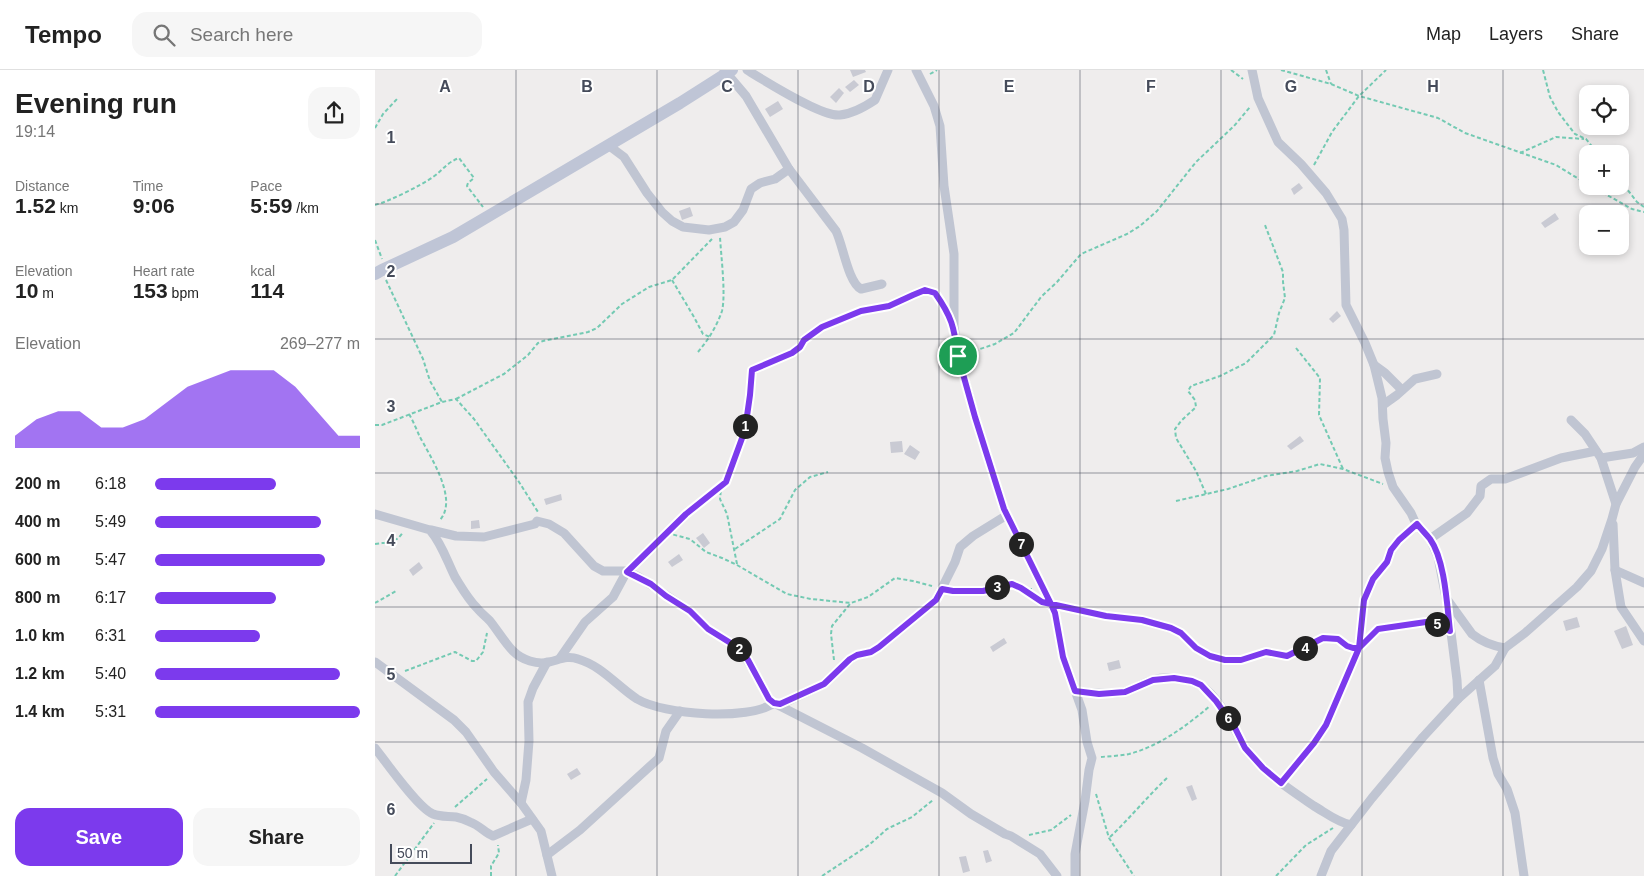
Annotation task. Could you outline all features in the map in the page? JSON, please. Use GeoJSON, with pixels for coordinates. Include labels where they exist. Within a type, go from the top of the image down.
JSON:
{"type":"FeatureCollection","features":[{"type":"Feature","properties":{"kind":"street"},"geometry":{"type":"LineString","coordinates":[[747,70],[808,104],[838,115],[849,113],[875,100],[888,70]]}},
{"type":"Feature","properties":{"kind":"street"},"geometry":{"type":"LineString","coordinates":[[916,70],[934,106],[940,126],[944,186],[954,254],[954,326],[958,356],[975,417],[1007,515],[1055,613],[1063,657],[1082,710],[1087,742],[1092,758],[1075,854],[1075,876]]}},
{"type":"Feature","properties":{"kind":"street"},"geometry":{"type":"LineString","coordinates":[[1252,70],[1258,98],[1278,142],[1312,177],[1342,219],[1346,305],[1374,365],[1383,405],[1386,443],[1385,458],[1393,487],[1417,524],[1430,539],[1438,557],[1446,598],[1458,699]]}},
{"type":"Feature","properties":{"kind":"street"},"geometry":{"type":"LineString","coordinates":[[378,272],[453,236],[680,103],[727,71],[746,96],[789,169],[836,231],[854,282],[861,289],[882,284]]}},
{"type":"Feature","properties":{"kind":"street"},"geometry":{"type":"LineString","coordinates":[[608,145],[624,157],[647,193],[672,221],[683,227],[709,230],[734,222],[738,218],[752,188],[760,183],[775,179],[789,169]]}},
{"type":"Feature","properties":{"kind":"street"},"geometry":{"type":"LineString","coordinates":[[1374,365],[1402,390]]}},
{"type":"Feature","properties":{"kind":"street"},"geometry":{"type":"LineString","coordinates":[[1383,405],[1415,379],[1437,374]]}},
{"type":"Feature","properties":{"kind":"street"},"geometry":{"type":"LineString","coordinates":[[1571,420],[1585,434],[1599,454],[1616,504]]}},
{"type":"Feature","properties":{"kind":"street"},"geometry":{"type":"LineString","coordinates":[[1430,539],[1467,513],[1480,496],[1481,486],[1490,480],[1505,479],[1561,458],[1633,452],[1644,447]]}},
{"type":"Feature","properties":{"kind":"street"},"geometry":{"type":"LineString","coordinates":[[1321,876],[1331,850],[1423,737],[1458,699],[1495,666],[1505,648],[1577,587],[1591,571],[1602,549],[1616,504],[1635,467],[1644,454]]}},
{"type":"Feature","properties":{"kind":"street"},"geometry":{"type":"LineString","coordinates":[[375,514],[457,536],[484,537],[529,526],[537,521],[549,524],[570,539],[590,563],[600,570],[627,572],[651,584],[690,611],[708,629],[737,647],[748,660],[769,699],[774,703],[862,748],[942,793],[971,814],[1040,854],[1057,876]]}},
{"type":"Feature","properties":{"kind":"street"},"geometry":{"type":"LineString","coordinates":[[431,530],[436,536],[462,588],[517,655],[536,662],[573,657],[592,664],[629,693],[649,705],[705,714],[766,709],[774,703],[780,704],[824,684],[850,659],[857,655],[871,652],[879,647],[936,600],[961,547],[973,536],[1007,515]]}},
{"type":"Feature","properties":{"kind":"street"},"geometry":{"type":"LineString","coordinates":[[1612,519],[1615,570],[1621,607],[1644,641]]}},
{"type":"Feature","properties":{"kind":"street"},"geometry":{"type":"LineString","coordinates":[[1615,570],[1644,583]]}},
{"type":"Feature","properties":{"kind":"street"},"geometry":{"type":"LineString","coordinates":[[560,658],[585,622],[613,596],[627,572]]}},
{"type":"Feature","properties":{"kind":"street"},"geometry":{"type":"LineString","coordinates":[[1446,598],[1472,634],[1478,639],[1494,646],[1505,648]]}},
{"type":"Feature","properties":{"kind":"street"},"geometry":{"type":"LineString","coordinates":[[375,662],[461,726],[541,831],[552,876]]}},
{"type":"Feature","properties":{"kind":"street"},"geometry":{"type":"LineString","coordinates":[[521,803],[526,780],[529,742],[528,702],[547,662]]}},
{"type":"Feature","properties":{"kind":"street"},"geometry":{"type":"LineString","coordinates":[[1075,691],[1099,694],[1125,692],[1153,680],[1174,678],[1192,681],[1201,685],[1216,701],[1235,728],[1245,748],[1263,768],[1281,783],[1341,823],[1351,825]]}},
{"type":"Feature","properties":{"kind":"street"},"geometry":{"type":"LineString","coordinates":[[1479,680],[1493,758],[1515,813],[1524,876]]}},
{"type":"Feature","properties":{"kind":"street"},"geometry":{"type":"LineString","coordinates":[[547,855],[580,830],[659,758],[666,731],[680,711]]}},
{"type":"Feature","properties":{"kind":"street"},"geometry":{"type":"LineString","coordinates":[[375,748],[420,805],[427,811],[439,816],[456,817],[469,821],[479,825],[490,835],[495,835],[532,819]]}},
{"type":"Feature","properties":{"kind":"path"},"geometry":{"type":"LineString","coordinates":[[1281,70],[1331,84],[1359,96],[1438,118],[1465,133],[1556,165],[1579,179]]}},
{"type":"Feature","properties":{"kind":"path"},"geometry":{"type":"LineString","coordinates":[[1326,70],[1331,84]]}},
{"type":"Feature","properties":{"kind":"path"},"geometry":{"type":"LineString","coordinates":[[1312,177],[1315,163],[1332,132],[1359,96],[1386,70]]}},
{"type":"Feature","properties":{"kind":"path"},"geometry":{"type":"LineString","coordinates":[[1543,70],[1550,97],[1558,112],[1575,134],[1586,140],[1590,145]]}},
{"type":"Feature","properties":{"kind":"path"},"geometry":{"type":"LineString","coordinates":[[958,356],[995,344],[1014,333],[1041,296],[1057,282],[1081,254],[1127,234],[1140,226],[1157,211],[1196,162],[1233,126],[1258,98]]}},
{"type":"Feature","properties":{"kind":"path"},"geometry":{"type":"LineString","coordinates":[[375,128],[383,114],[397,99]]}},
{"type":"Feature","properties":{"kind":"path"},"geometry":{"type":"LineString","coordinates":[[1520,153],[1556,137],[1586,140]]}},
{"type":"Feature","properties":{"kind":"path"},"geometry":{"type":"LineString","coordinates":[[375,205],[393,199],[434,177],[447,164],[459,158],[474,178],[467,186],[487,213],[487,216]]}},
{"type":"Feature","properties":{"kind":"path"},"geometry":{"type":"LineString","coordinates":[[1629,192],[1637,202],[1644,207]]}},
{"type":"Feature","properties":{"kind":"path"},"geometry":{"type":"LineString","coordinates":[[1608,195],[1644,212]]}},
{"type":"Feature","properties":{"kind":"path"},"geometry":{"type":"LineString","coordinates":[[1207,494],[1196,471],[1176,438],[1175,429],[1196,407],[1195,400],[1188,391],[1191,386],[1219,376],[1246,363],[1274,335],[1285,298],[1283,272],[1265,225]]}},
{"type":"Feature","properties":{"kind":"path"},"geometry":{"type":"LineString","coordinates":[[375,425],[382,425],[442,402],[456,399],[505,374],[528,355],[538,343],[588,332],[597,328],[622,304],[649,287],[672,280],[708,244],[720,228]]}},
{"type":"Feature","properties":{"kind":"path"},"geometry":{"type":"LineString","coordinates":[[698,352],[710,337],[721,313],[724,300],[720,228]]}},
{"type":"Feature","properties":{"kind":"path"},"geometry":{"type":"LineString","coordinates":[[375,240],[383,261],[378,272],[423,359],[429,381],[442,402]]}},
{"type":"Feature","properties":{"kind":"path"},"geometry":{"type":"LineString","coordinates":[[672,280],[703,334],[710,337]]}},
{"type":"Feature","properties":{"kind":"path"},"geometry":{"type":"LineString","coordinates":[[737,565],[727,514],[720,498],[721,488],[726,482],[745,430],[752,370],[792,353],[800,347],[804,340],[822,327],[861,311],[889,306],[925,290],[935,293],[950,316],[954,326]]}},
{"type":"Feature","properties":{"kind":"path"},"geometry":{"type":"LineString","coordinates":[[1296,348],[1320,378],[1319,415],[1343,469]]}},
{"type":"Feature","properties":{"kind":"path"},"geometry":{"type":"LineString","coordinates":[[456,399],[474,419],[528,495],[537,511],[539,518],[537,521]]}},
{"type":"Feature","properties":{"kind":"path"},"geometry":{"type":"LineString","coordinates":[[409,414],[445,489],[443,517],[431,530]]}},
{"type":"Feature","properties":{"kind":"path"},"geometry":{"type":"LineString","coordinates":[[1176,501],[1207,494],[1266,476],[1297,471],[1320,464],[1343,469],[1393,487]]}},
{"type":"Feature","properties":{"kind":"path"},"geometry":{"type":"LineString","coordinates":[[735,548],[780,519],[795,490],[810,477],[828,472]]}},
{"type":"Feature","properties":{"kind":"path"},"geometry":{"type":"LineString","coordinates":[[627,572],[686,514],[726,482]]}},
{"type":"Feature","properties":{"kind":"path"},"geometry":{"type":"LineString","coordinates":[[375,544],[396,540],[402,534],[404,528],[402,522]]}},
{"type":"Feature","properties":{"kind":"path"},"geometry":{"type":"LineString","coordinates":[[1281,783],[1314,743],[1326,725],[1359,648],[1364,600],[1373,579],[1387,562],[1391,550],[1399,540],[1417,524]]}},
{"type":"Feature","properties":{"kind":"path"},"geometry":{"type":"LineString","coordinates":[[667,534],[690,539],[706,552],[737,565],[793,596],[811,600],[851,603],[868,597],[895,578],[913,580],[953,591],[983,591],[1012,584],[1042,602],[1106,616],[1142,620],[1171,628],[1181,633],[1196,648],[1210,656],[1225,660],[1241,660],[1266,652],[1287,656],[1323,638],[1338,639],[1347,646],[1359,648],[1378,629],[1389,626],[1433,622],[1450,631]]}},
{"type":"Feature","properties":{"kind":"path"},"geometry":{"type":"LineString","coordinates":[[375,603],[396,591]]}},
{"type":"Feature","properties":{"kind":"path"},"geometry":{"type":"LineString","coordinates":[[831,677],[834,668],[831,634],[833,626],[851,603]]}},
{"type":"Feature","properties":{"kind":"path"},"geometry":{"type":"LineString","coordinates":[[393,676],[455,652],[472,661],[476,661],[483,652],[490,621]]}},
{"type":"Feature","properties":{"kind":"path"},"geometry":{"type":"LineString","coordinates":[[1092,758],[1129,754],[1157,743],[1190,724],[1216,701]]}},
{"type":"Feature","properties":{"kind":"path"},"geometry":{"type":"LineString","coordinates":[[1089,770],[1109,838],[1134,876]]}},
{"type":"Feature","properties":{"kind":"path"},"geometry":{"type":"LineString","coordinates":[[395,876],[413,854],[439,816],[452,810],[495,772]]}},
{"type":"Feature","properties":{"kind":"path"},"geometry":{"type":"LineString","coordinates":[[1109,838],[1167,778]]}},
{"type":"Feature","properties":{"kind":"path"},"geometry":{"type":"LineString","coordinates":[[822,876],[869,845],[887,829],[911,817],[942,793]]}},
{"type":"Feature","properties":{"kind":"path"},"geometry":{"type":"LineString","coordinates":[[1011,836],[1028,835],[1051,830],[1069,818],[1085,801]]}},
{"type":"Feature","properties":{"kind":"path"},"geometry":{"type":"LineString","coordinates":[[1276,876],[1306,845],[1341,823]]}},
{"type":"Feature","properties":{"kind":"path"},"geometry":{"type":"LineString","coordinates":[[491,876],[491,866],[499,853],[495,835]]}},
{"type":"Feature","properties":{"kind":"building"},"geometry":{"type":"Polygon","coordinates":[[[850,70],[865,70],[866,72],[853,77],[850,70]]]}},
{"type":"Feature","properties":{"kind":"building"},"geometry":{"type":"Polygon","coordinates":[[[854,80],[859,85],[850,92],[845,87],[854,80]]]}},
{"type":"Feature","properties":{"kind":"building"},"geometry":{"type":"Polygon","coordinates":[[[839,88],[844,93],[836,103],[830,97],[839,88]]]}},
{"type":"Feature","properties":{"kind":"building"},"geometry":{"type":"Polygon","coordinates":[[[778,101],[783,109],[770,117],[765,109],[778,101]]]}},
{"type":"Feature","properties":{"kind":"building"},"geometry":{"type":"Polygon","coordinates":[[[1299,183],[1303,188],[1294,195],[1291,189],[1299,183]]]}},
{"type":"Feature","properties":{"kind":"building"},"geometry":{"type":"Polygon","coordinates":[[[690,207],[693,216],[682,220],[679,211],[690,207]]]}},
{"type":"Feature","properties":{"kind":"building"},"geometry":{"type":"Polygon","coordinates":[[[1555,213],[1559,219],[1545,228],[1541,223],[1555,213]]]}},
{"type":"Feature","properties":{"kind":"building"},"geometry":{"type":"Polygon","coordinates":[[[1337,311],[1341,316],[1333,323],[1329,319],[1337,311]]]}},
{"type":"Feature","properties":{"kind":"building"},"geometry":{"type":"Polygon","coordinates":[[[1300,436],[1304,441],[1291,450],[1287,446],[1300,436]]]}},
{"type":"Feature","properties":{"kind":"building"},"geometry":{"type":"Polygon","coordinates":[[[902,441],[903,452],[891,453],[890,442],[902,441]]]}},
{"type":"Feature","properties":{"kind":"building"},"geometry":{"type":"Polygon","coordinates":[[[910,445],[920,452],[915,460],[904,454],[910,445]]]}},
{"type":"Feature","properties":{"kind":"building"},"geometry":{"type":"Polygon","coordinates":[[[561,494],[562,500],[546,505],[544,499],[561,494]]]}},
{"type":"Feature","properties":{"kind":"building"},"geometry":{"type":"Polygon","coordinates":[[[479,520],[480,528],[471,529],[471,521],[479,520]]]}},
{"type":"Feature","properties":{"kind":"building"},"geometry":{"type":"Polygon","coordinates":[[[703,533],[710,543],[704,548],[696,538],[703,533]]]}},
{"type":"Feature","properties":{"kind":"building"},"geometry":{"type":"Polygon","coordinates":[[[679,554],[683,560],[672,567],[668,562],[679,554]]]}},
{"type":"Feature","properties":{"kind":"building"},"geometry":{"type":"Polygon","coordinates":[[[419,562],[423,568],[413,576],[409,570],[419,562]]]}},
{"type":"Feature","properties":{"kind":"building"},"geometry":{"type":"Polygon","coordinates":[[[1577,617],[1580,627],[1566,631],[1563,621],[1577,617]]]}},
{"type":"Feature","properties":{"kind":"building"},"geometry":{"type":"Polygon","coordinates":[[[1626,626],[1633,645],[1622,649],[1614,631],[1626,626]]]}},
{"type":"Feature","properties":{"kind":"building"},"geometry":{"type":"Polygon","coordinates":[[[1004,638],[1007,643],[993,652],[990,647],[1004,638]]]}},
{"type":"Feature","properties":{"kind":"building"},"geometry":{"type":"Polygon","coordinates":[[[1119,660],[1121,668],[1109,671],[1107,663],[1119,660]]]}},
{"type":"Feature","properties":{"kind":"building"},"geometry":{"type":"Polygon","coordinates":[[[577,768],[581,774],[571,780],[567,774],[577,768]]]}},
{"type":"Feature","properties":{"kind":"building"},"geometry":{"type":"Polygon","coordinates":[[[1192,785],[1197,799],[1192,801],[1186,787],[1192,785]]]}},
{"type":"Feature","properties":{"kind":"building"},"geometry":{"type":"Polygon","coordinates":[[[988,850],[992,861],[986,863],[983,851],[988,850]]]}},
{"type":"Feature","properties":{"kind":"building"},"geometry":{"type":"Polygon","coordinates":[[[966,856],[970,871],[963,873],[959,857],[966,856]]]}},
{"type":"Feature","properties":{"kind":"route"},"geometry":{"type":"LineString","coordinates":[[958,356],[954,326],[950,316],[935,293],[925,290],[889,306],[861,311],[822,327],[810,334],[800,347],[792,353],[752,370],[745,430],[726,482],[686,514],[627,572],[651,584],[690,611],[708,629],[737,647],[748,660],[769,699],[774,703],[780,704],[824,684],[850,659],[857,655],[871,652],[879,647],[936,600],[942,589],[983,591],[1012,584],[1042,602],[1051,604],[1078,610],[1106,616],[1142,620],[1171,628],[1181,633],[1196,648],[1210,656],[1225,660],[1241,660],[1266,652],[1287,656],[1323,638],[1338,639],[1347,646],[1359,648],[1364,600],[1373,579],[1387,562],[1391,550],[1417,524],[1430,539],[1438,557],[1450,631],[1433,622],[1389,626],[1378,629],[1359,648],[1326,725],[1314,743],[1281,783],[1263,768],[1245,748],[1235,728],[1216,701],[1201,685],[1192,681],[1174,678],[1153,680],[1125,692],[1099,694],[1075,691],[1063,657],[1055,613],[1051,604],[1044,592],[1004,509],[958,356]]}}]}
